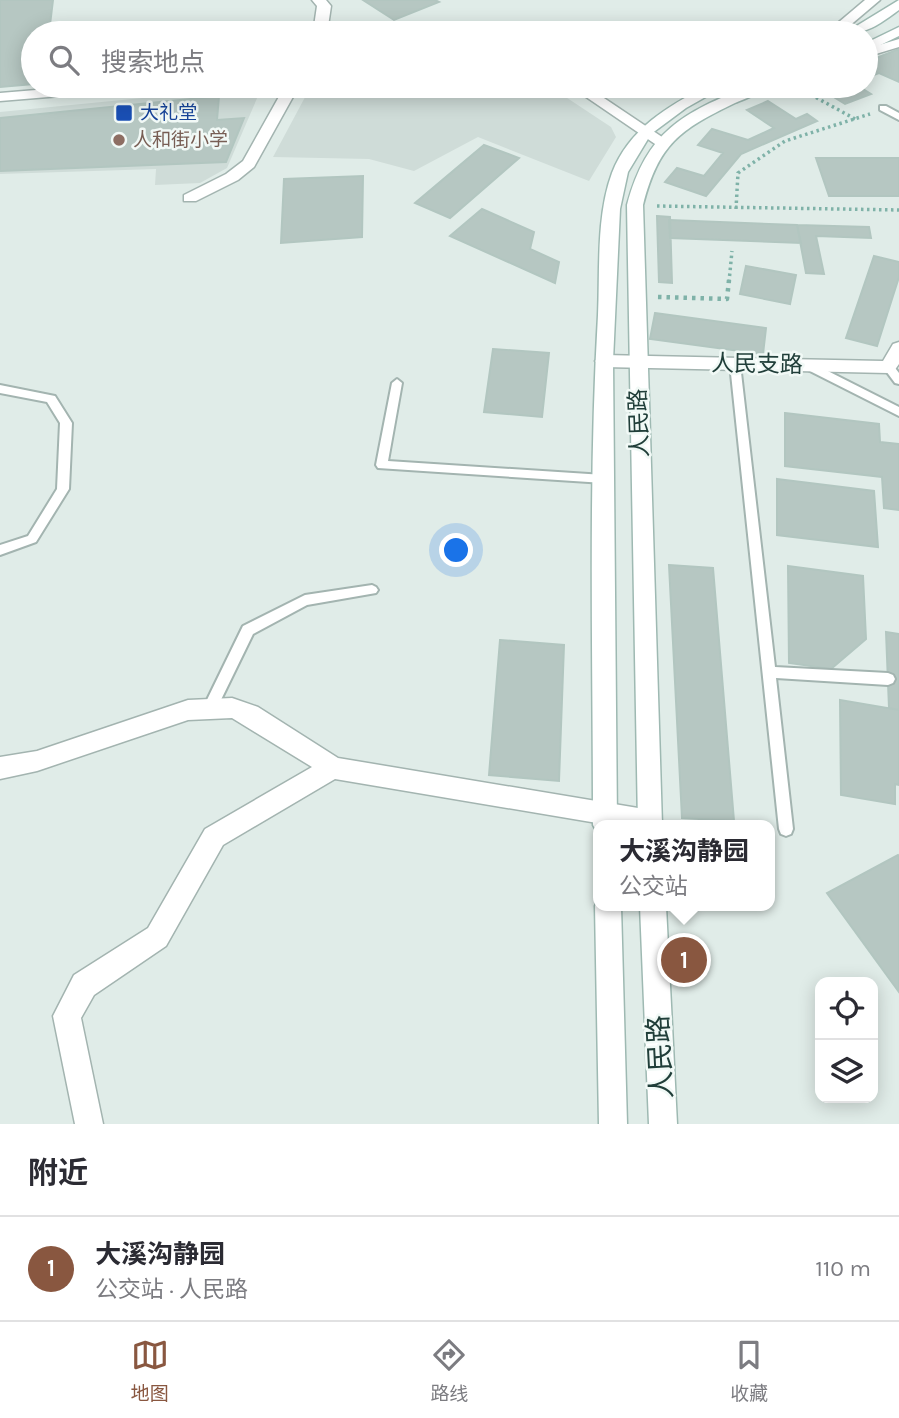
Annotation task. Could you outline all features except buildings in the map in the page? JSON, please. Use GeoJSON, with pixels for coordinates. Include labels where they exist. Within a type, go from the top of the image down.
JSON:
{"type":"FeatureCollection","features":[{"type":"Feature","properties":{"kind":"main road"},"geometry":{"type":"LineString","coordinates":[[319,0],[324,6],[322,21]]}},
{"type":"Feature","properties":{"kind":"main road"},"geometry":{"type":"LineString","coordinates":[[848,21],[873,0]]}},
{"type":"Feature","properties":{"kind":"main road"},"geometry":{"type":"LineString","coordinates":[[876,21],[899,4]]}},
{"type":"Feature","properties":{"kind":"main road"},"geometry":{"type":"LineString","coordinates":[[878,43],[899,31]]}},
{"type":"Feature","properties":{"kind":"main road"},"geometry":{"type":"LineString","coordinates":[[878,47],[899,43]]}},
{"type":"Feature","properties":{"kind":"main road"},"geometry":{"type":"LineString","coordinates":[[0,97],[21,95]]}},
{"type":"Feature","properties":{"kind":"main road"},"geometry":{"type":"LineString","coordinates":[[190,198],[232,177],[249,163],[285,98]]}},
{"type":"Feature","properties":{"kind":"main road"},"geometry":{"type":"LineString","coordinates":[[595,98],[663,142]]}},
{"type":"Feature","properties":{"kind":"main road","name":"人民路"},"geometry":{"type":"LineString","coordinates":[[605,820],[604,360],[616,189],[627,156],[645,131],[695,98]]}},
{"type":"Feature","properties":{"kind":"main road","name":"人民路"},"geometry":{"type":"LineString","coordinates":[[650,820],[635,205],[651,158],[663,142],[702,116],[738,98]]}},
{"type":"Feature","properties":{"kind":"main road","name":"人民支路"},"geometry":{"type":"LineString","coordinates":[[604,360],[808,365],[894,374],[899,348]]}},
{"type":"Feature","properties":{"kind":"main road"},"geometry":{"type":"LineString","coordinates":[[0,768],[37,761],[188,710],[211,706],[232,708],[250,714],[333,768],[605,820]]}},
{"type":"Feature","properties":{"kind":"main road"},"geometry":{"type":"LineString","coordinates":[[89,1124],[67,1016],[84,985],[157,937],[214,837],[333,768]]}},
{"type":"Feature","properties":{"kind":"main road","name":"人民路"},"geometry":{"type":"LineString","coordinates":[[608,911],[613,1124]]}},
{"type":"Feature","properties":{"kind":"main road","name":"人民路"},"geometry":{"type":"LineString","coordinates":[[653,911],[663,1124]]}},
{"type":"Feature","properties":{"kind":"lane"},"geometry":{"type":"LineString","coordinates":[[883,108],[899,117]]}},
{"type":"Feature","properties":{"kind":"lane"},"geometry":{"type":"LineString","coordinates":[[735,364],[786,829]]}},
{"type":"Feature","properties":{"kind":"lane"},"geometry":{"type":"LineString","coordinates":[[808,365],[899,412]]}},
{"type":"Feature","properties":{"kind":"lane"},"geometry":{"type":"LineString","coordinates":[[397,383],[382,465],[604,480]]}},
{"type":"Feature","properties":{"kind":"lane"},"geometry":{"type":"LineString","coordinates":[[0,389],[51,399],[66,423],[63,489],[32,540],[0,550]]}},
{"type":"Feature","properties":{"kind":"lane"},"geometry":{"type":"LineString","coordinates":[[211,706],[248,630],[305,600],[372,590]]}},
{"type":"Feature","properties":{"kind":"lane"},"geometry":{"type":"LineString","coordinates":[[770,672],[888,679]]}},
{"type":"Feature","properties":{"kind":"path"},"geometry":{"type":"LineString","coordinates":[[817,98],[858,120]]}},
{"type":"Feature","properties":{"kind":"path"},"geometry":{"type":"LineString","coordinates":[[736,209],[738,173],[785,141],[858,120],[883,108]]}},
{"type":"Feature","properties":{"kind":"path"},"geometry":{"type":"LineString","coordinates":[[635,205],[899,210]]}},
{"type":"Feature","properties":{"kind":"path"},"geometry":{"type":"LineString","coordinates":[[636,296],[727,299],[732,251]]}},
{"type":"Feature","properties":{"kind":"shaded area","name":"人和街小学"},"geometry":{"type":"Polygon","coordinates":[[[142,98],[257,98],[227,168],[200,183],[155,185],[156,169],[0,174],[0,112],[142,98]]]}},
{"type":"Feature","properties":{"kind":"shaded area"},"geometry":{"type":"Polygon","coordinates":[[[305,98],[567,98],[611,127],[616,137],[589,181],[478,137],[414,171],[369,159],[273,157],[305,98]]]}},
{"type":"Feature","properties":{"kind":"place","name":"大礼堂"},"geometry":{"type":"Point","coordinates":[124,113]}},
{"type":"Feature","properties":{"kind":"place","name":"人和街小学"},"geometry":{"type":"Point","coordinates":[119,140]}},
{"type":"Feature","properties":{"kind":"place","name":"大溪沟静园"},"geometry":{"type":"Point","coordinates":[684,960]}}]}
